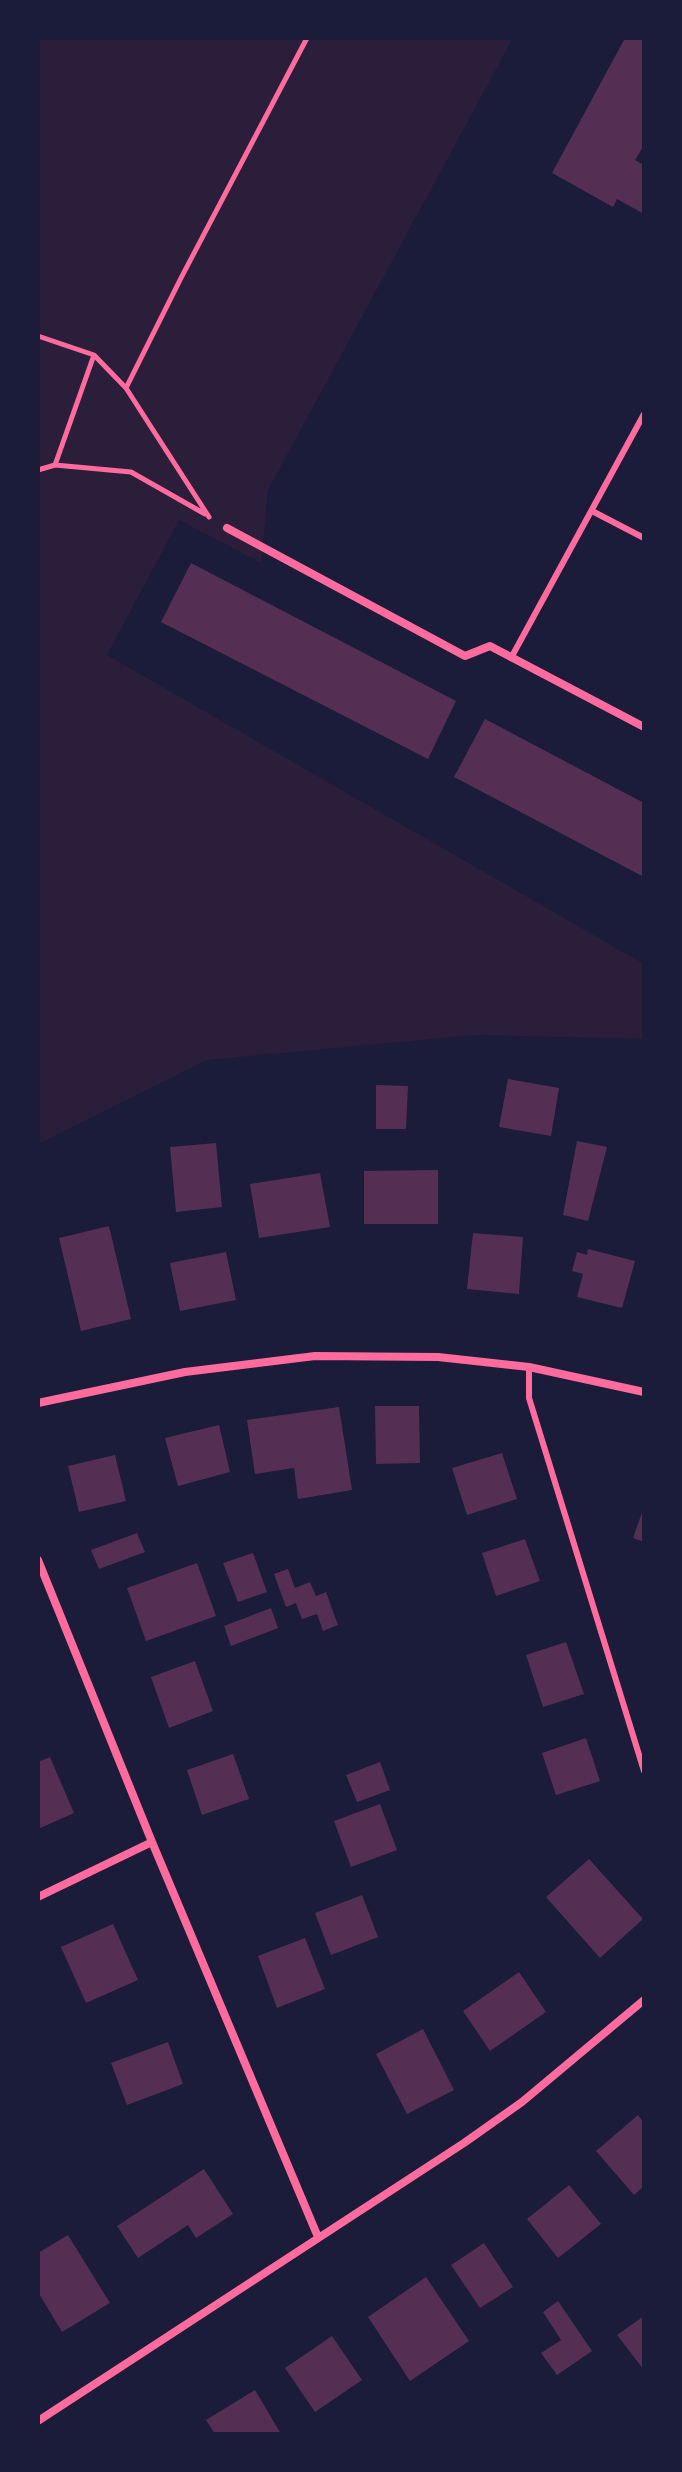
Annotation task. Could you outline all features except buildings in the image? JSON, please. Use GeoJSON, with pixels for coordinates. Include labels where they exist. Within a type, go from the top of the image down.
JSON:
{"type":"FeatureCollection","features":[{"type":"Feature","properties":{"kind":"street"},"geometry":{"type":"LineString","coordinates":[[227,528],[465,656],[490,646],[644,727]]}},
{"type":"Feature","properties":{"kind":"street"},"geometry":{"type":"LineString","coordinates":[[38,1403],[185,1372],[315,1356],[438,1357],[529,1367],[644,1392]]}},
{"type":"Feature","properties":{"kind":"street"},"geometry":{"type":"LineString","coordinates":[[38,1560],[152,1842],[318,2237]]}},
{"type":"Feature","properties":{"kind":"street"},"geometry":{"type":"LineString","coordinates":[[38,1897],[152,1842]]}},
{"type":"Feature","properties":{"kind":"street"},"geometry":{"type":"LineString","coordinates":[[38,2421],[464,2143],[522,2102],[644,2000]]}},
{"type":"Feature","properties":{"kind":"lane"},"geometry":{"type":"LineString","coordinates":[[511,658],[644,414]]}},
{"type":"Feature","properties":{"kind":"lane"},"geometry":{"type":"LineString","coordinates":[[592,511],[644,538]]}},
{"type":"Feature","properties":{"kind":"lane"},"geometry":{"type":"LineString","coordinates":[[529,1367],[529,1398],[644,1771]]}},
{"type":"Feature","properties":{"kind":"path"},"geometry":{"type":"LineString","coordinates":[[126,388],[307,38]]}},
{"type":"Feature","properties":{"kind":"path"},"geometry":{"type":"LineString","coordinates":[[38,336],[94,355],[126,388],[208,516]]}},
{"type":"Feature","properties":{"kind":"path"},"geometry":{"type":"LineString","coordinates":[[55,465],[94,355]]}},
{"type":"Feature","properties":{"kind":"path"},"geometry":{"type":"LineString","coordinates":[[38,470],[55,465],[131,472],[227,528]]}},
{"type":"Feature","properties":{"kind":"shaded area"},"geometry":{"type":"Polygon","coordinates":[[[38,38],[513,38],[268,490],[261,563],[179,520],[107,655],[644,964],[644,1039],[476,1035],[207,1060],[38,1144],[38,38]]]}}]}
